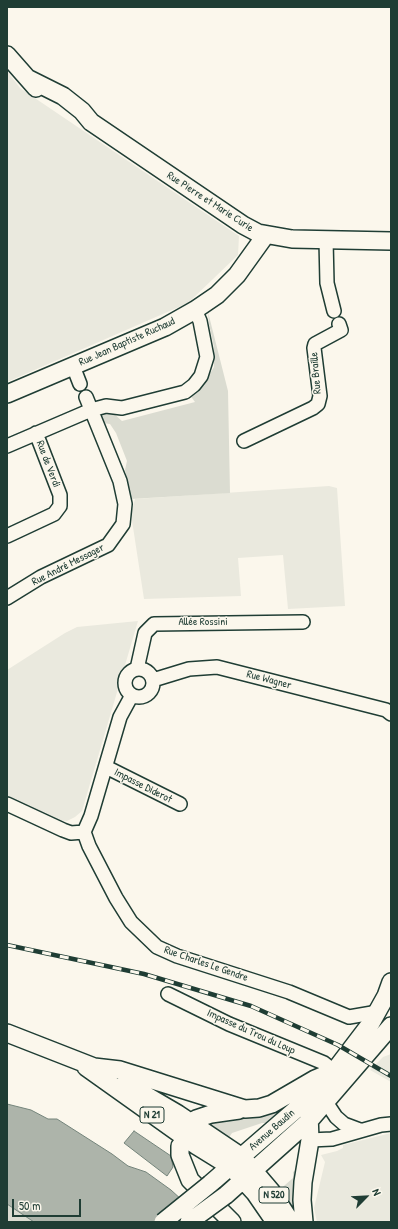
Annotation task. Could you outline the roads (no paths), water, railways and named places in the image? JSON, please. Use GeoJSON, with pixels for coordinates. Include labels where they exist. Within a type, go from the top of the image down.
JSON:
{"type":"FeatureCollection","features":[{"type":"Feature","properties":{"kind":"main road","name":"Rue Pierre et Marie Curie"},"geometry":{"type":"LineString","coordinates":[[7,55],[29,79],[63,96],[82,111],[91,122],[243,225],[264,236],[292,239],[391,241]]}},
{"type":"Feature","properties":{"kind":"main road","name":"Rue Jean Baptiste Ruchaud"},"geometry":{"type":"LineString","coordinates":[[7,394],[165,327],[195,310],[217,295],[237,275],[264,236]]}},
{"type":"Feature","properties":{"kind":"main road"},"geometry":{"type":"LineString","coordinates":[[366,1044],[374,1033],[377,1015],[391,982]]}},
{"type":"Feature","properties":{"kind":"main road","name":"Avenue Baudin"},"geometry":{"type":"LineString","coordinates":[[241,1169],[306,1100],[323,1086],[334,1071],[366,1044],[391,1026]]}},
{"type":"Feature","properties":{"kind":"main road","name":"N 21"},"geometry":{"type":"LineString","coordinates":[[7,1033],[100,1069]]}},
{"type":"Feature","properties":{"kind":"main road"},"geometry":{"type":"LineString","coordinates":[[366,1044],[391,1045]]}},
{"type":"Feature","properties":{"kind":"main road","name":"Avenue Baudin"},"geometry":{"type":"LineString","coordinates":[[241,1169],[310,1120],[324,1105],[366,1044]]}},
{"type":"Feature","properties":{"kind":"main road","name":"N 21"},"geometry":{"type":"LineString","coordinates":[[76,1060],[188,1146],[241,1169]]}},
{"type":"Feature","properties":{"kind":"main road"},"geometry":{"type":"LineString","coordinates":[[100,1069],[120,1070],[245,1109]]}},
{"type":"Feature","properties":{"kind":"main road","name":"Avenue Baudin"},"geometry":{"type":"LineString","coordinates":[[100,1069],[178,1114],[241,1169]]}},
{"type":"Feature","properties":{"kind":"main road"},"geometry":{"type":"LineString","coordinates":[[196,1119],[211,1114],[259,1108],[272,1104],[315,1079],[334,1071]]}},
{"type":"Feature","properties":{"kind":"main road"},"geometry":{"type":"LineString","coordinates":[[304,1222],[302,1200],[303,1182],[310,1140],[310,1120],[306,1100]]}},
{"type":"Feature","properties":{"kind":"main road"},"geometry":{"type":"LineString","coordinates":[[310,1140],[324,1105]]}},
{"type":"Feature","properties":{"kind":"main road"},"geometry":{"type":"LineString","coordinates":[[217,1184],[207,1158],[188,1146],[180,1155],[190,1180],[232,1222]]}},
{"type":"Feature","properties":{"kind":"main road"},"geometry":{"type":"LineString","coordinates":[[164,1222],[217,1184],[241,1169]]}},
{"type":"Feature","properties":{"kind":"main road","name":"N 520"},"geometry":{"type":"LineString","coordinates":[[241,1169],[275,1222]]}},
{"type":"Feature","properties":{"kind":"main road","name":"N 520"},"geometry":{"type":"LineString","coordinates":[[241,1169],[275,1196],[291,1222]]}},
{"type":"Feature","properties":{"kind":"main road"},"geometry":{"type":"LineString","coordinates":[[184,1222],[217,1184]]}},
{"type":"Feature","properties":{"kind":"main road"},"geometry":{"type":"LineString","coordinates":[[189,1222],[217,1184]]}},
{"type":"Feature","properties":{"kind":"street"},"geometry":{"type":"LineString","coordinates":[[326,240],[327,283],[334,311]]}},
{"type":"Feature","properties":{"kind":"street"},"geometry":{"type":"LineString","coordinates":[[7,446],[91,410],[106,406],[122,408],[185,392],[194,385],[201,376],[207,357],[200,321],[195,310]]}},
{"type":"Feature","properties":{"kind":"street","name":"Rue Braille"},"geometry":{"type":"LineString","coordinates":[[244,441],[313,408],[318,404],[320,396],[314,348],[315,344],[341,330],[339,324]]}},
{"type":"Feature","properties":{"kind":"street"},"geometry":{"type":"LineString","coordinates":[[73,366],[80,384]]}},
{"type":"Feature","properties":{"kind":"street","name":"Rue André Messager"},"geometry":{"type":"LineString","coordinates":[[7,598],[41,577],[108,545],[123,524],[125,504],[120,481],[86,397]]}},
{"type":"Feature","properties":{"kind":"street","name":"Rue de Verdi"},"geometry":{"type":"LineString","coordinates":[[7,536],[54,514],[60,506],[60,495],[36,433]]}},
{"type":"Feature","properties":{"kind":"street","name":"Allée Rossini"},"geometry":{"type":"LineString","coordinates":[[137,669],[145,633],[154,624],[303,622]]}},
{"type":"Feature","properties":{"kind":"street","name":"Rue Wagner"},"geometry":{"type":"LineString","coordinates":[[153,680],[189,669],[217,667],[389,711]]}},
{"type":"Feature","properties":{"kind":"street"},"geometry":{"type":"LineString","coordinates":[[137,669],[148,673],[153,680],[152,689],[146,696],[136,697],[126,688],[126,678],[132,671],[137,669]]}},
{"type":"Feature","properties":{"kind":"street"},"geometry":{"type":"LineString","coordinates":[[7,804],[71,833],[84,832],[91,816],[120,717],[132,695]]}},
{"type":"Feature","properties":{"kind":"street","name":"Impasse Diderot"},"geometry":{"type":"LineString","coordinates":[[106,767],[180,804]]}},
{"type":"Feature","properties":{"kind":"street","name":"Rue Charles Le Gendre"},"geometry":{"type":"LineString","coordinates":[[84,832],[116,898],[131,922],[157,947],[177,956],[289,992],[350,1016],[377,1015]]}},
{"type":"Feature","properties":{"kind":"street","name":"Impasse du Trou du Loup"},"geometry":{"type":"LineString","coordinates":[[168,994],[230,1024],[324,1063],[334,1071]]}},
{"type":"Feature","properties":{"kind":"street"},"geometry":{"type":"LineString","coordinates":[[350,1016],[366,1044]]}},
{"type":"Feature","properties":{"kind":"street"},"geometry":{"type":"LineString","coordinates":[[324,1105],[344,1124],[360,1130]]}},
{"type":"Feature","properties":{"kind":"street"},"geometry":{"type":"LineString","coordinates":[[310,1140],[332,1139],[360,1130],[391,1124]]}},
{"type":"Feature","properties":{"kind":"railway"},"geometry":{"type":"LineString","coordinates":[[7,945],[144,974],[251,1006],[338,1045],[391,1076]]}}]}
